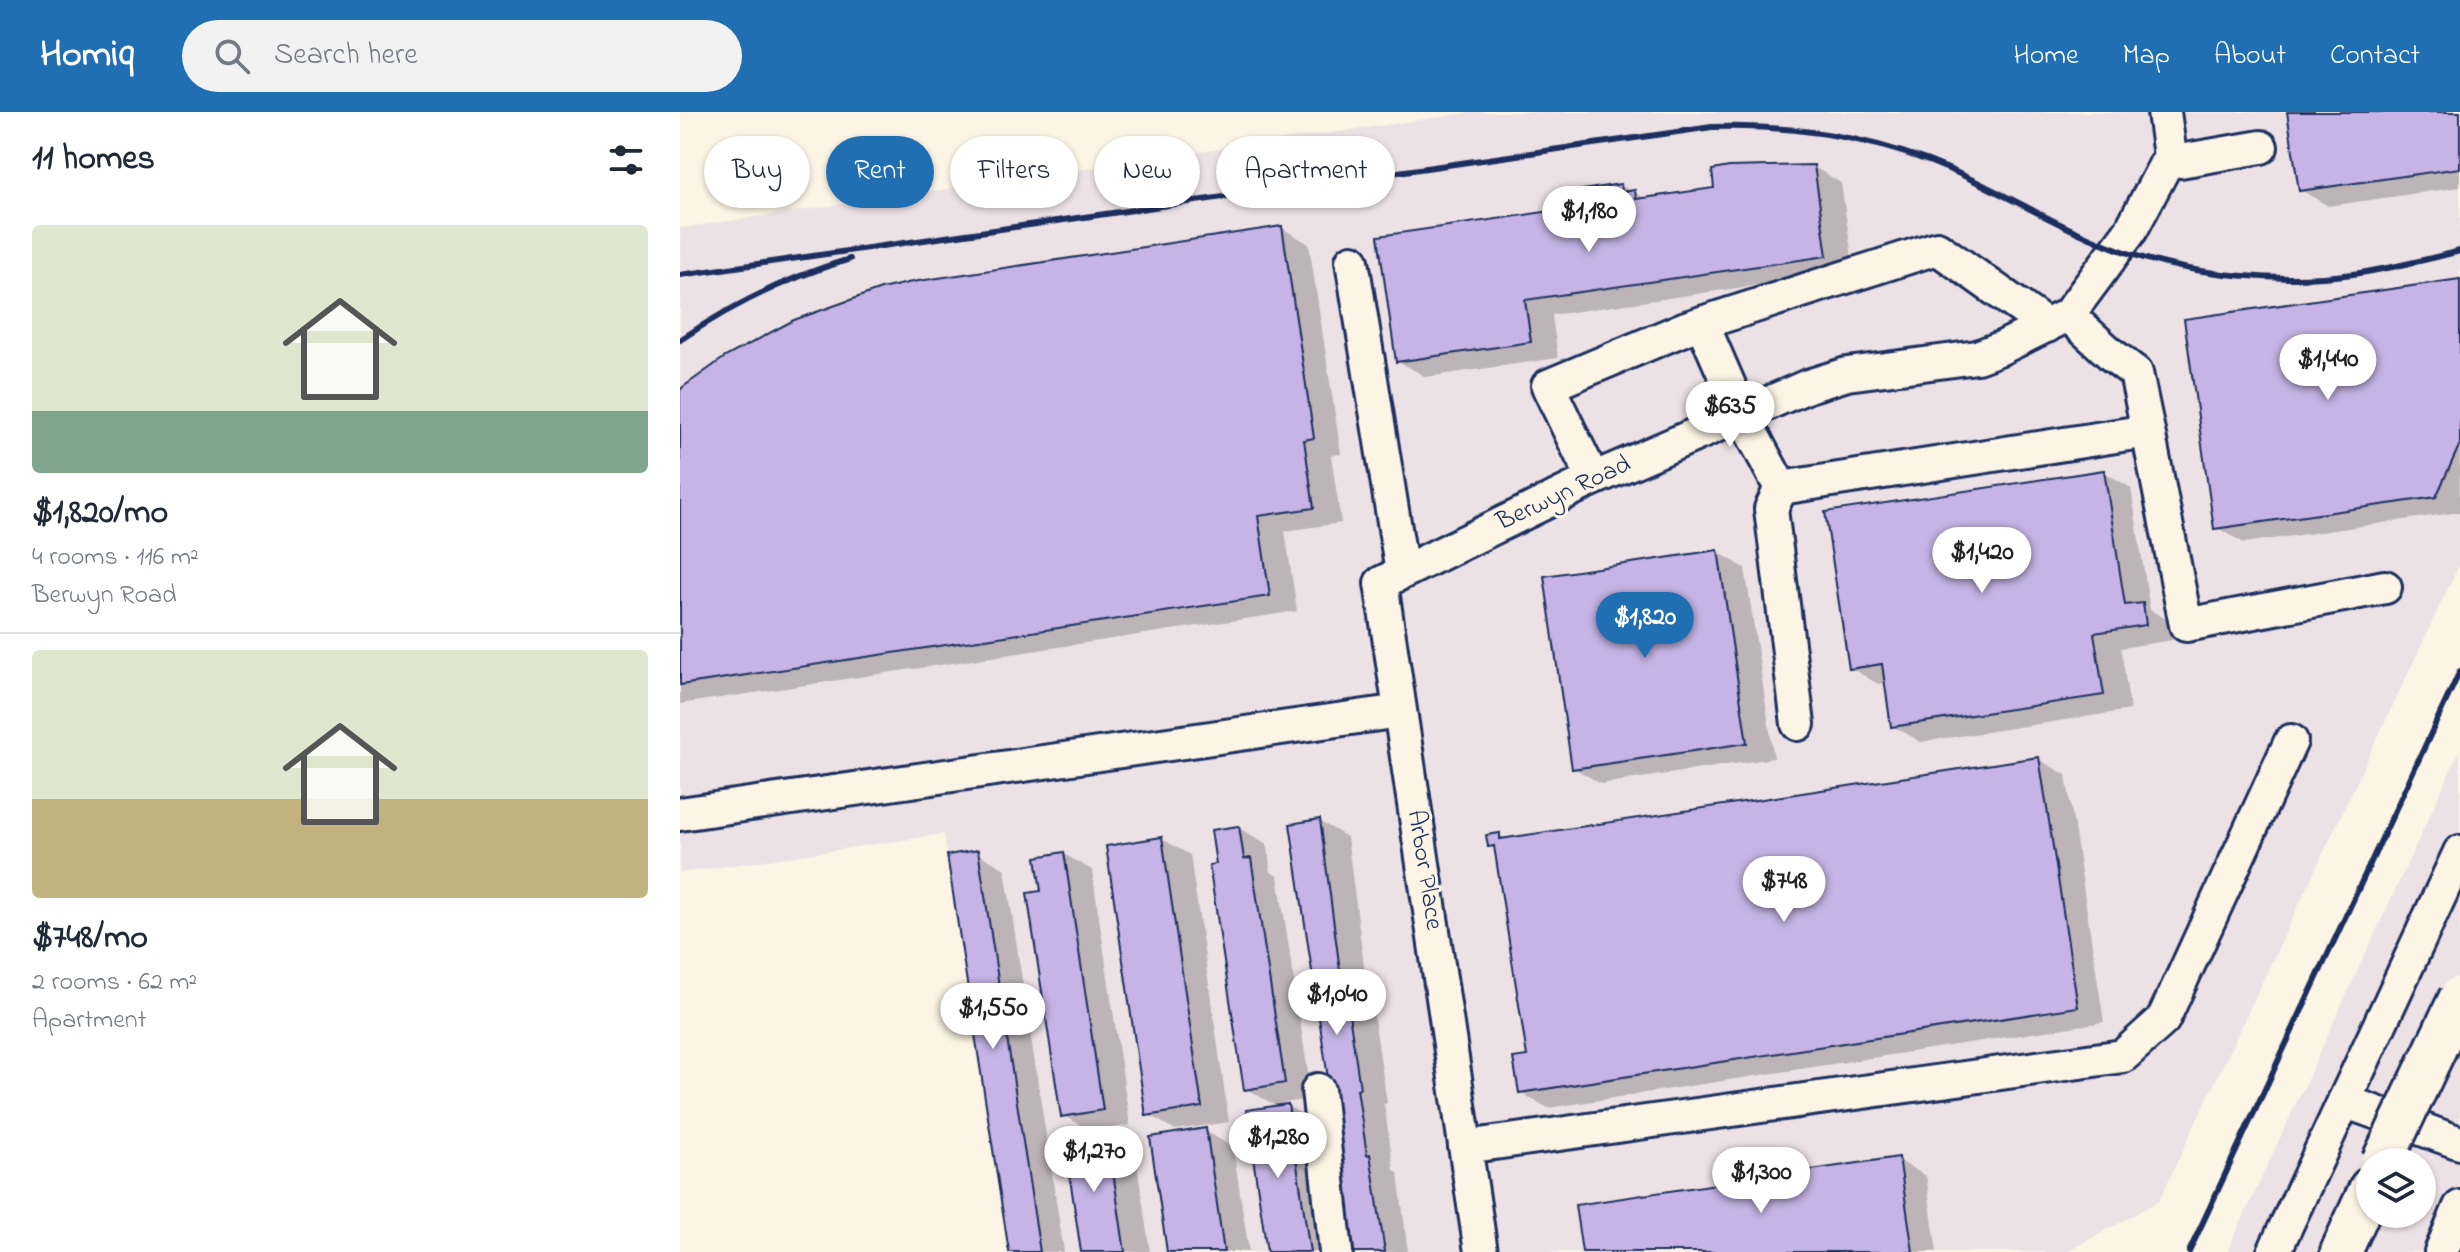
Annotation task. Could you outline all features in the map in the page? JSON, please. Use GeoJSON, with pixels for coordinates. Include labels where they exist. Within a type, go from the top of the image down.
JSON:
{"type":"FeatureCollection","features":[{"type":"Feature","properties":{"kind":"main road"},"geometry":{"type":"LineString","coordinates":[[2389,1148],[2460,997]]}},
{"type":"Feature","properties":{"kind":"main road"},"geometry":{"type":"LineString","coordinates":[[2341,1252],[2356,1219]]}},
{"type":"Feature","properties":{"kind":"street"},"geometry":{"type":"LineString","coordinates":[[2058,320],[2131,230],[2170,156],[2164,112]]}},
{"type":"Feature","properties":{"kind":"street"},"geometry":{"type":"LineString","coordinates":[[2170,156],[2180,161],[2261,147]]}},
{"type":"Feature","properties":{"kind":"street"},"geometry":{"type":"LineString","coordinates":[[1593,479],[1548,386],[1702,323],[1937,248],[2058,320],[2136,373],[2186,625],[2385,587]]}},
{"type":"Feature","properties":{"kind":"street","name":"Arbor Place"},"geometry":{"type":"LineString","coordinates":[[1352,261],[1391,577],[1400,711],[1481,1252]]}},
{"type":"Feature","properties":{"kind":"street","name":"Berwyn Road"},"geometry":{"type":"LineString","coordinates":[[1391,577],[1593,479],[1808,386],[1847,374],[1977,357],[2058,320]]}},
{"type":"Feature","properties":{"kind":"street"},"geometry":{"type":"LineString","coordinates":[[1702,323],[1741,413],[1781,488]]}},
{"type":"Feature","properties":{"kind":"street"},"geometry":{"type":"LineString","coordinates":[[1781,488],[2148,431]]}},
{"type":"Feature","properties":{"kind":"street"},"geometry":{"type":"LineString","coordinates":[[1781,488],[1771,509],[1798,724]]}},
{"type":"Feature","properties":{"kind":"street"},"geometry":{"type":"LineString","coordinates":[[680,814],[1400,711]]}},
{"type":"Feature","properties":{"kind":"street"},"geometry":{"type":"LineString","coordinates":[[1465,1147],[2123,1056],[2163,1020],[2291,741]]}},
{"type":"Feature","properties":{"kind":"street"},"geometry":{"type":"LineString","coordinates":[[2274,1252],[2460,852]]}},
{"type":"Feature","properties":{"kind":"street"},"geometry":{"type":"LineString","coordinates":[[1318,1090],[1336,1252]]}},
{"type":"Feature","properties":{"kind":"street"},"geometry":{"type":"LineString","coordinates":[[2344,1101],[2460,1143]]}},
{"type":"Feature","properties":{"kind":"street"},"geometry":{"type":"LineString","coordinates":[[2441,1252],[2460,1207]]}},
{"type":"Feature","properties":{"kind":"shaded area"},"geometry":{"type":"Polygon","coordinates":[[[1474,112],[2460,112],[2460,563],[2159,1201],[2067,1252],[1009,1252],[944,834],[680,873],[680,228],[826,207],[934,208],[934,191],[950,189],[950,208],[1078,208],[1078,170],[1094,168],[1094,208],[1200,208],[1200,152],[1216,150],[1216,208],[1395,208],[1395,136],[1310,136],[1474,112]]]}},
{"type":"Feature","properties":{"kind":"shaded area"},"geometry":{"type":"Polygon","coordinates":[[[2460,750],[2460,1252],[2227,1252],[2460,750]]]}},
{"type":"Feature","properties":{"kind":"building"},"geometry":{"type":"Polygon","coordinates":[[[2287,112],[2460,112],[2460,168],[2299,191],[2287,112]]]}},
{"type":"Feature","properties":{"kind":"building"},"geometry":{"type":"Polygon","coordinates":[[[1814,165],[1827,256],[1525,300],[1531,342],[1396,362],[1378,236],[1559,210],[1558,202],[1564,201],[1563,193],[1621,184],[1622,192],[1635,190],[1636,199],[1714,188],[1712,170],[1814,165]]]}},
{"type":"Feature","properties":{"kind":"building"},"geometry":{"type":"Polygon","coordinates":[[[1282,226],[1314,438],[1304,440],[1314,508],[1258,516],[1270,596],[680,685],[680,390],[683,387],[725,357],[794,320],[881,289],[1282,226]]]}},
{"type":"Feature","properties":{"kind":"building"},"geometry":{"type":"Polygon","coordinates":[[[2460,279],[2460,444],[2436,497],[2214,529],[2184,319],[2460,279]]]}},
{"type":"Feature","properties":{"kind":"building"},"geometry":{"type":"Polygon","coordinates":[[[2104,470],[2125,605],[2143,603],[2146,625],[2094,633],[2104,695],[1891,727],[1882,664],[1849,669],[1825,512],[2104,470]]]}},
{"type":"Feature","properties":{"kind":"building"},"geometry":{"type":"Polygon","coordinates":[[[1718,550],[1747,743],[1572,769],[1544,576],[1718,550]]]}},
{"type":"Feature","properties":{"kind":"building"},"geometry":{"type":"Polygon","coordinates":[[[2039,757],[2078,1007],[1519,1093],[1513,1058],[1527,1056],[1494,846],[1488,847],[1486,835],[1500,833],[1500,839],[2039,757]]]}},
{"type":"Feature","properties":{"kind":"building"},"geometry":{"type":"Polygon","coordinates":[[[1320,819],[1342,986],[1345,986],[1360,1088],[1357,1089],[1385,1252],[1354,1252],[1290,824],[1320,819]]]}},
{"type":"Feature","properties":{"kind":"building"},"geometry":{"type":"Polygon","coordinates":[[[1239,826],[1244,859],[1251,858],[1285,1083],[1244,1090],[1209,865],[1216,864],[1211,830],[1239,826]]]}},
{"type":"Feature","properties":{"kind":"building"},"geometry":{"type":"Polygon","coordinates":[[[1162,837],[1202,1107],[1146,1116],[1106,846],[1162,837]]]}},
{"type":"Feature","properties":{"kind":"building"},"geometry":{"type":"Polygon","coordinates":[[[978,850],[1040,1252],[1009,1252],[947,855],[978,850]]]}},
{"type":"Feature","properties":{"kind":"building"},"geometry":{"type":"Polygon","coordinates":[[[1064,852],[1103,1110],[1061,1117],[1027,893],[1041,891],[1036,857],[1064,852]]]}},
{"type":"Feature","properties":{"kind":"building"},"geometry":{"type":"Polygon","coordinates":[[[1288,1104],[1310,1252],[1267,1252],[1246,1110],[1288,1104]]]}},
{"type":"Feature","properties":{"kind":"building"},"geometry":{"type":"Polygon","coordinates":[[[1206,1128],[1224,1252],[1167,1252],[1150,1137],[1206,1128]]]}},
{"type":"Feature","properties":{"kind":"building"},"geometry":{"type":"Polygon","coordinates":[[[1107,1132],[1125,1252],[1081,1252],[1064,1138],[1107,1132]]]}},
{"type":"Feature","properties":{"kind":"building"},"geometry":{"type":"Polygon","coordinates":[[[1899,1157],[1913,1252],[1582,1252],[1575,1205],[1899,1157]]]}},
{"type":"Feature","properties":{"kind":"railway"},"geometry":{"type":"LineString","coordinates":[[680,275],[1712,127],[1814,132],[1881,146],[1946,168],[2111,246],[2183,268],[2240,276],[2327,277],[2380,270],[2460,251]]}},
{"type":"Feature","properties":{"kind":"railway"},"geometry":{"type":"LineString","coordinates":[[680,340],[762,293],[850,259]]}},
{"type":"Feature","properties":{"kind":"railway"},"geometry":{"type":"LineString","coordinates":[[2189,1252],[2460,671]]}}]}
